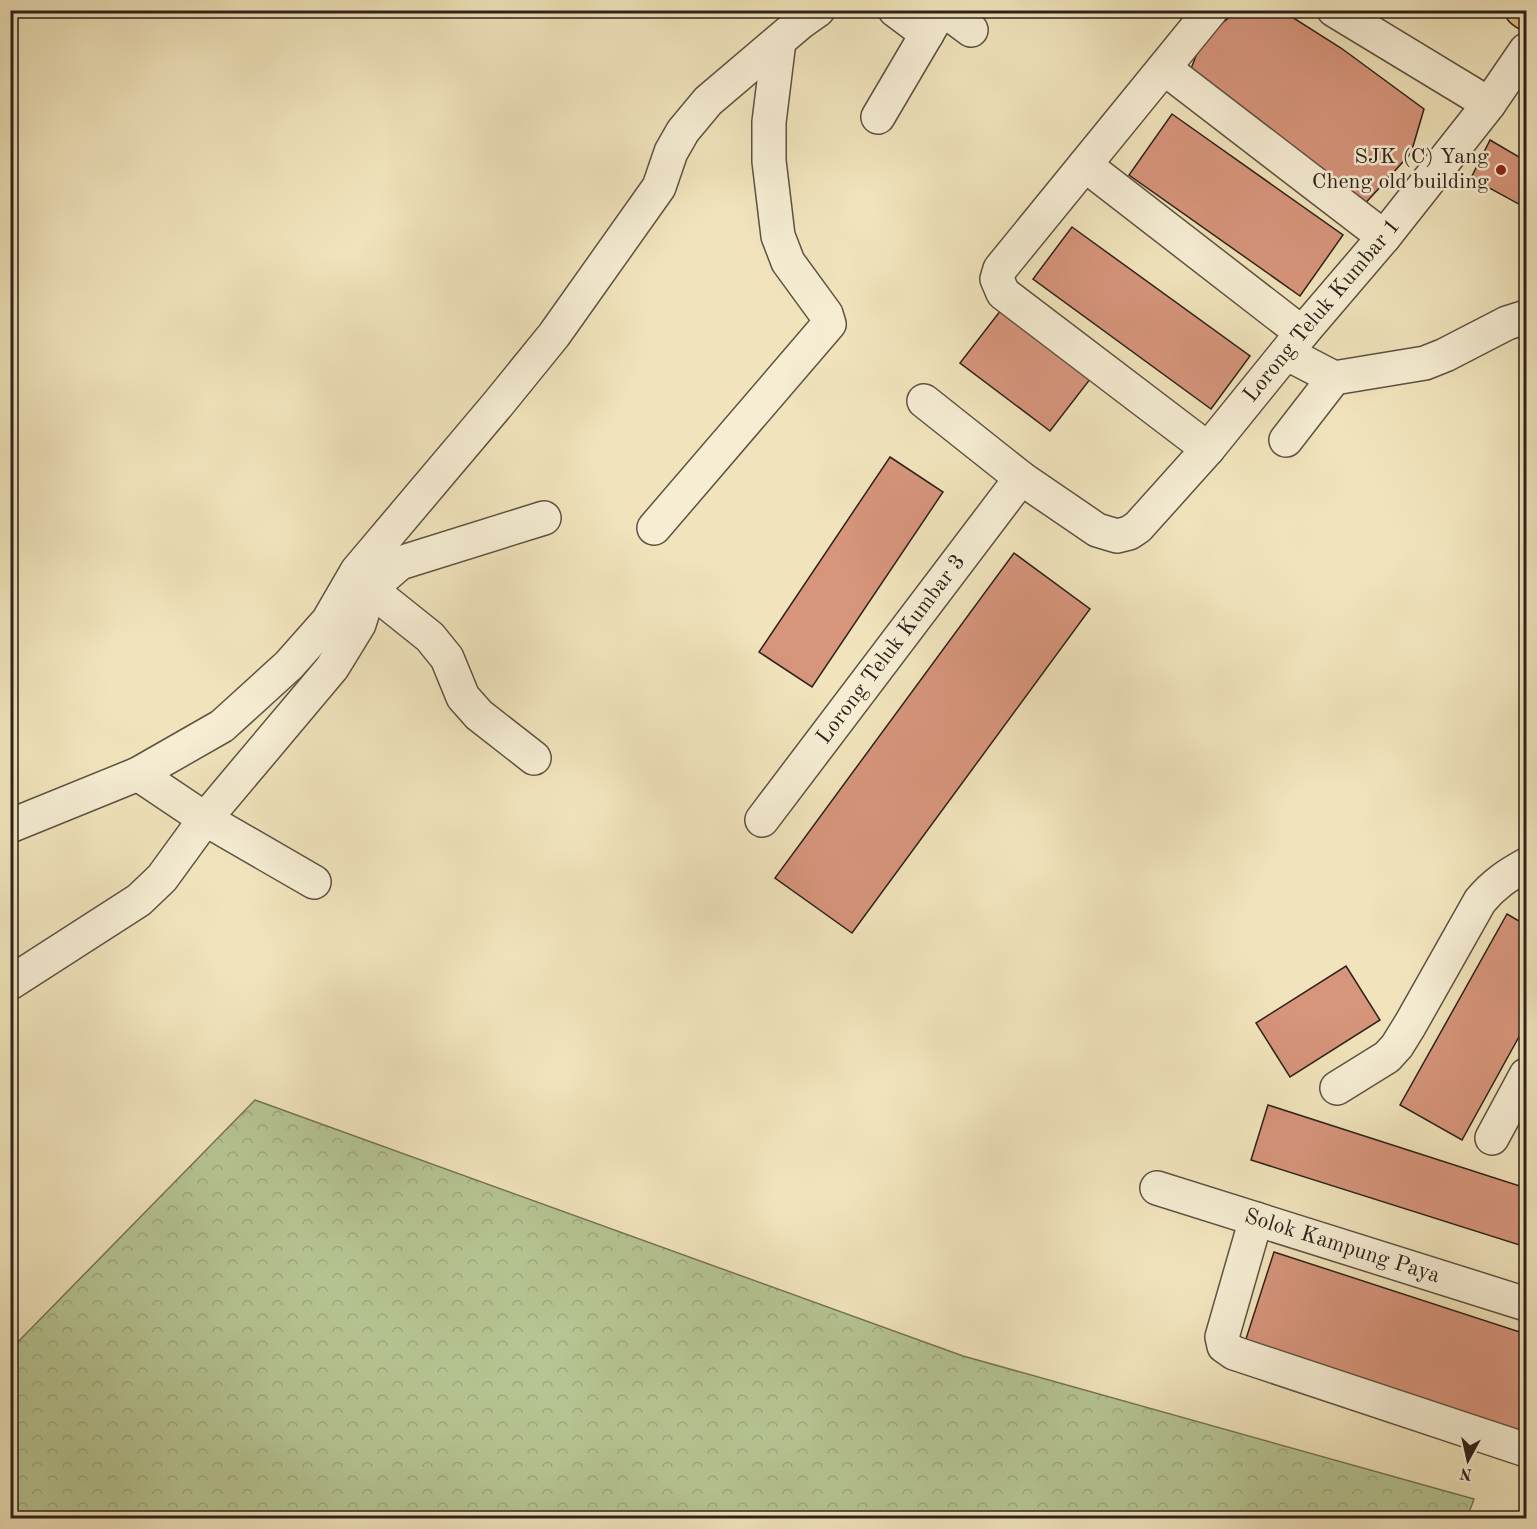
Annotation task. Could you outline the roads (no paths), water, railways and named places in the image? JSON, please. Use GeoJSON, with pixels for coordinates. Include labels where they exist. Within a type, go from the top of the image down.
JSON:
{"type":"FeatureCollection","features":[{"type":"Feature","properties":{"kind":"main road"},"geometry":{"type":"LineString","coordinates":[[1522,10],[1527,13]]}},
{"type":"Feature","properties":{"kind":"street"},"geometry":{"type":"LineString","coordinates":[[10,826],[138,774],[222,726],[289,664],[363,580],[554,335],[660,187],[671,152],[683,131],[708,101],[818,10]]}},
{"type":"Feature","properties":{"kind":"street"},"geometry":{"type":"LineString","coordinates":[[895,10],[937,18],[971,30]]}},
{"type":"Feature","properties":{"kind":"street"},"geometry":{"type":"LineString","coordinates":[[1208,449],[1003,293],[997,279],[1000,269],[1211,10]]}},
{"type":"Feature","properties":{"kind":"street"},"geometry":{"type":"LineString","coordinates":[[1334,10],[1489,104]]}},
{"type":"Feature","properties":{"kind":"street"},"geometry":{"type":"LineString","coordinates":[[878,117],[937,18]]}},
{"type":"Feature","properties":{"kind":"street"},"geometry":{"type":"LineString","coordinates":[[654,528],[828,324],[826,314],[788,262],[777,236],[769,161],[769,122],[779,41]]}},
{"type":"Feature","properties":{"kind":"street","name":"Lorong Teluk Kumbar 1"},"geometry":{"type":"LineString","coordinates":[[1021,478],[1097,530],[1117,536],[1130,533],[1138,527],[1208,449],[1384,237],[1489,104],[1527,50]]}},
{"type":"Feature","properties":{"kind":"street"},"geometry":{"type":"LineString","coordinates":[[1164,68],[1384,237]]}},
{"type":"Feature","properties":{"kind":"street"},"geometry":{"type":"LineString","coordinates":[[1085,165],[1334,378]]}},
{"type":"Feature","properties":{"kind":"street"},"geometry":{"type":"LineString","coordinates":[[1286,440],[1334,378],[1425,363],[1507,323],[1527,317]]}},
{"type":"Feature","properties":{"kind":"street"},"geometry":{"type":"LineString","coordinates":[[924,401],[1021,478]]}},
{"type":"Feature","properties":{"kind":"street","name":"Lorong Teluk Kumbar 3"},"geometry":{"type":"LineString","coordinates":[[762,820],[1021,478]]}},
{"type":"Feature","properties":{"kind":"street"},"geometry":{"type":"LineString","coordinates":[[363,580],[400,564],[544,518]]}},
{"type":"Feature","properties":{"kind":"street"},"geometry":{"type":"LineString","coordinates":[[363,580],[430,637],[447,658],[463,697],[479,715],[534,758]]}},
{"type":"Feature","properties":{"kind":"street"},"geometry":{"type":"LineString","coordinates":[[10,983],[139,900],[162,878],[205,819],[332,668],[359,624],[363,580]]}},
{"type":"Feature","properties":{"kind":"street"},"geometry":{"type":"LineString","coordinates":[[138,774],[205,819],[314,882]]}},
{"type":"Feature","properties":{"kind":"street"},"geometry":{"type":"LineString","coordinates":[[1337,1088],[1387,1058],[1410,1025],[1480,901],[1505,876],[1527,865]]}},
{"type":"Feature","properties":{"kind":"street"},"geometry":{"type":"LineString","coordinates":[[1492,1138],[1527,1075]]}},
{"type":"Feature","properties":{"kind":"street","name":"Solok Kampung Paya"},"geometry":{"type":"LineString","coordinates":[[1157,1188],[1527,1304]]}},
{"type":"Feature","properties":{"kind":"street"},"geometry":{"type":"LineString","coordinates":[[1256,1219],[1222,1337],[1224,1346],[1234,1353],[1527,1450]]}},
{"type":"Feature","properties":{"kind":"place","name":"SJK (C) Yang Cheng old building"},"geometry":{"type":"Point","coordinates":[1501,170]}}]}
